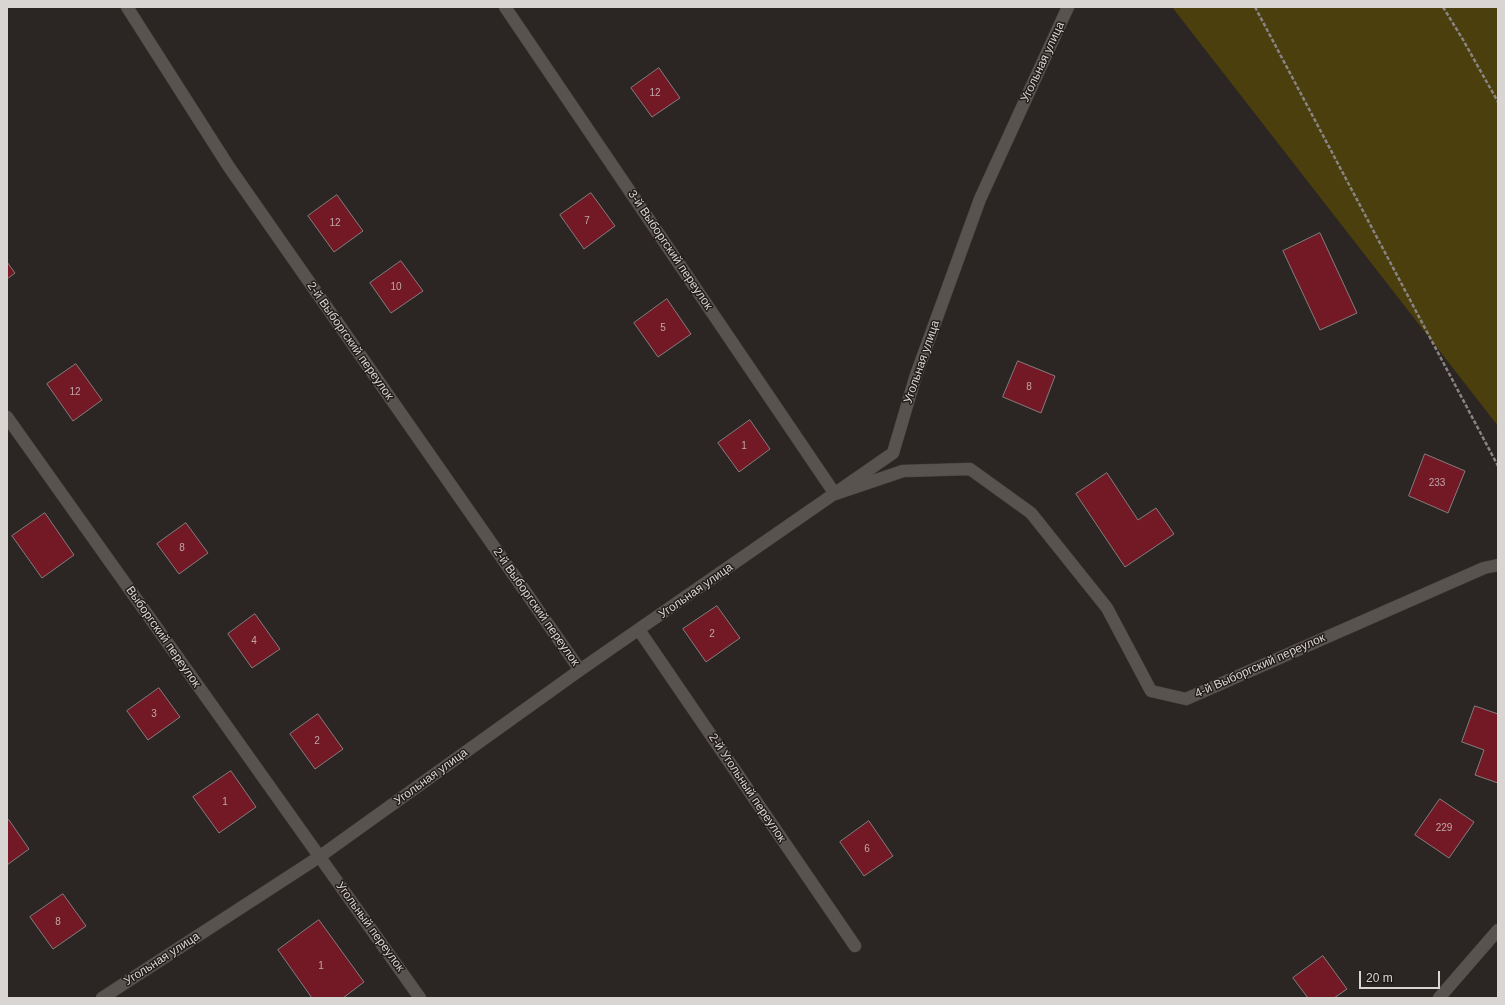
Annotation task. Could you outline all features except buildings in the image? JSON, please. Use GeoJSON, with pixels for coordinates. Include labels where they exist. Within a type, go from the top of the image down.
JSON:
{"type":"FeatureCollection","features":[{"type":"Feature","properties":{"kind":"street","name":"2-й Выборгский переулок"},"geometry":{"type":"LineString","coordinates":[[127,7],[229,167],[580,670]]}},
{"type":"Feature","properties":{"kind":"street","name":"3-й Выборгский переулок"},"geometry":{"type":"LineString","coordinates":[[505,7],[835,494]]}},
{"type":"Feature","properties":{"kind":"street","name":"Угольная улица"},"geometry":{"type":"LineString","coordinates":[[102,998],[319,857],[580,670],[893,453],[916,375],[980,199],[1068,7]]}},
{"type":"Feature","properties":{"kind":"street","name":"Выборгский переулок"},"geometry":{"type":"LineString","coordinates":[[7,417],[319,857]]}},
{"type":"Feature","properties":{"kind":"street","name":"4-й Выборгский переулок"},"geometry":{"type":"LineString","coordinates":[[835,494],[903,471],[970,469],[1031,513],[1107,608],[1151,691],[1186,699],[1484,568],[1498,565]]}},
{"type":"Feature","properties":{"kind":"street","name":"2-й Угольный переулок"},"geometry":{"type":"LineString","coordinates":[[639,630],[855,946]]}},
{"type":"Feature","properties":{"kind":"street","name":"Угольный переулок"},"geometry":{"type":"LineString","coordinates":[[319,857],[420,998]]}},
{"type":"Feature","properties":{"kind":"street"},"geometry":{"type":"LineString","coordinates":[[1439,998],[1498,930]]}},
{"type":"Feature","properties":{"kind":"path"},"geometry":{"type":"LineString","coordinates":[[1255,7],[1498,466]]}},
{"type":"Feature","properties":{"kind":"path"},"geometry":{"type":"LineString","coordinates":[[1443,7],[1498,102]]}},
{"type":"Feature","properties":{"kind":"shaded area"},"geometry":{"type":"Polygon","coordinates":[[[1172,7],[1498,7],[1498,426],[1172,7]]]}}]}
